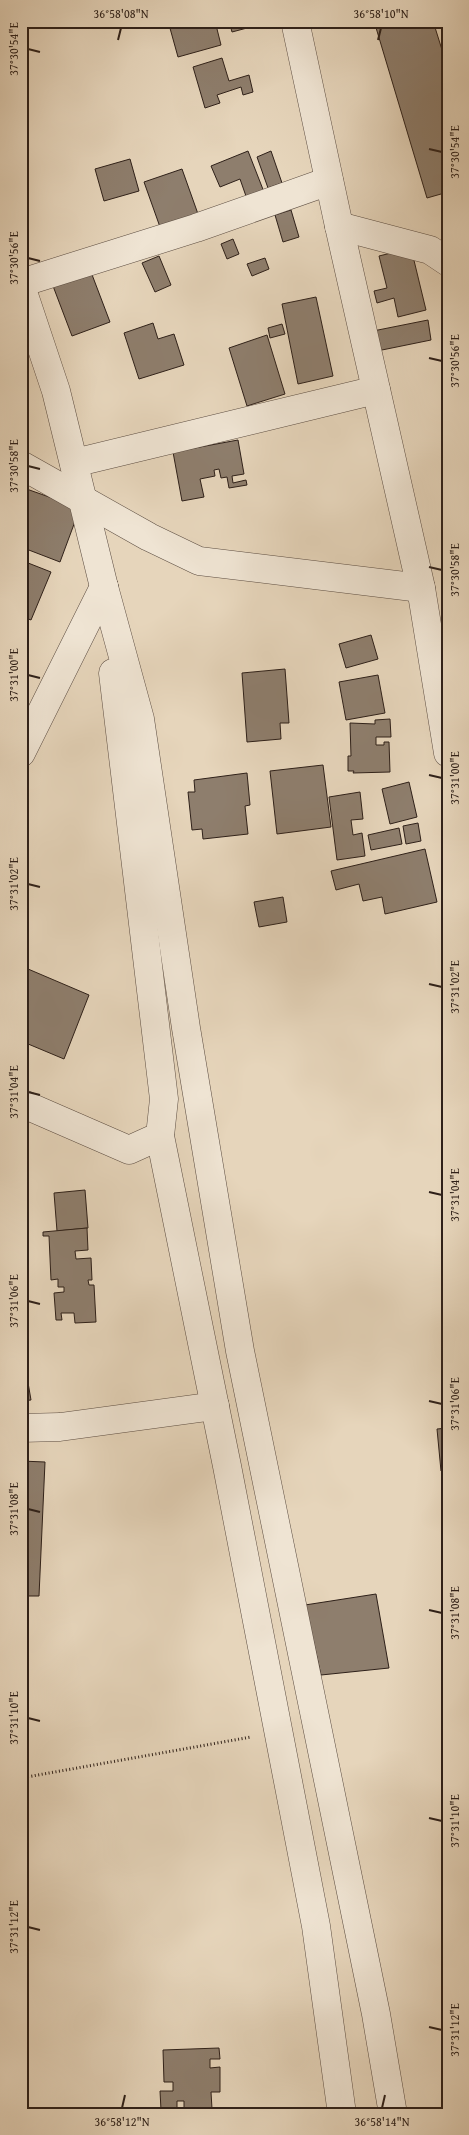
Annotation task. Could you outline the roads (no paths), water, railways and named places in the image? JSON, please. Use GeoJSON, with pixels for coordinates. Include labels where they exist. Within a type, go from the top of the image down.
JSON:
{"type":"FeatureCollection","features":[{"type":"Feature","properties":{"kind":"street"},"geometry":{"type":"LineString","coordinates":[[295,21],[329,182],[421,588],[448,753]]}},
{"type":"Feature","properties":{"kind":"street"},"geometry":{"type":"LineString","coordinates":[[329,182],[196,228],[21,284],[56,391],[104,587],[140,719],[185,1019],[240,1351],[376,2014],[393,2114]]}},
{"type":"Feature","properties":{"kind":"street"},"geometry":{"type":"LineString","coordinates":[[339,226],[430,250],[448,262]]}},
{"type":"Feature","properties":{"kind":"street"},"geometry":{"type":"LineString","coordinates":[[74,463],[376,390]]}},
{"type":"Feature","properties":{"kind":"street"},"geometry":{"type":"LineString","coordinates":[[21,465],[149,536],[199,561],[421,588]]}},
{"type":"Feature","properties":{"kind":"street"},"geometry":{"type":"LineString","coordinates":[[21,753],[104,587]]}},
{"type":"Feature","properties":{"kind":"street"},"geometry":{"type":"LineString","coordinates":[[104,587],[164,1098],[160,1136],[215,1406],[316,1926],[342,2114]]}},
{"type":"Feature","properties":{"kind":"street"},"geometry":{"type":"LineString","coordinates":[[21,1103],[129,1150],[160,1136]]}},
{"type":"Feature","properties":{"kind":"street"},"geometry":{"type":"LineString","coordinates":[[21,1428],[60,1427],[215,1406]]}}]}
